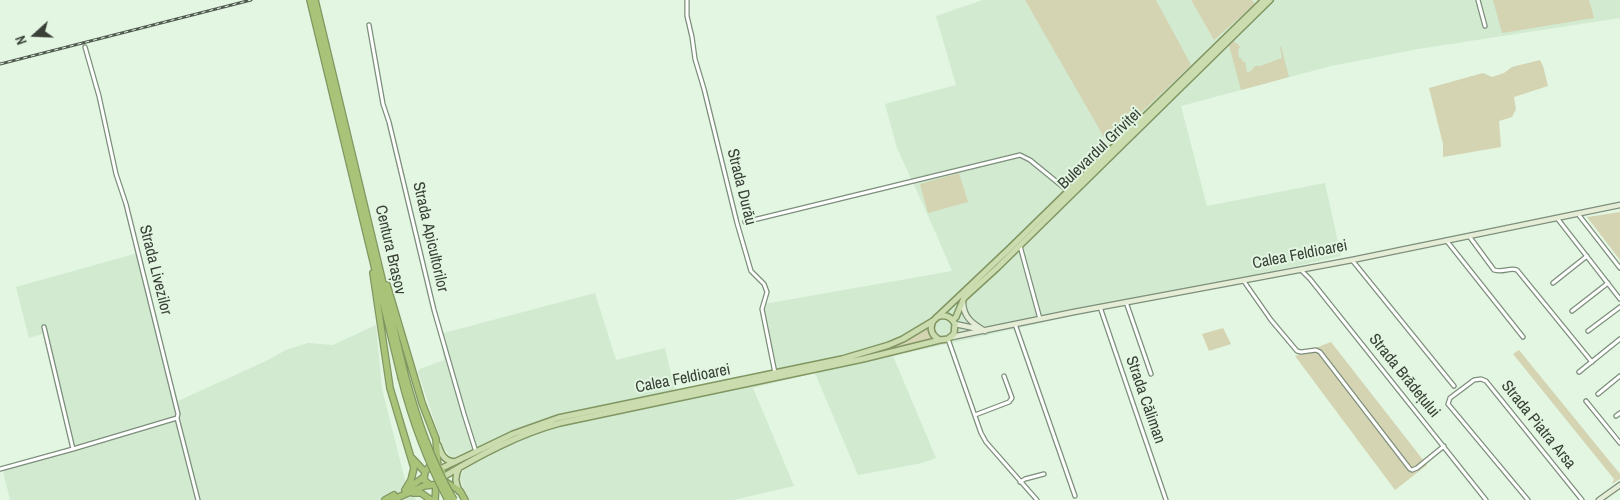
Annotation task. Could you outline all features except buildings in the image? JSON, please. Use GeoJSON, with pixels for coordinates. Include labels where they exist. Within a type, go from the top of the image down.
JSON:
{"type":"FeatureCollection","features":[{"type":"Feature","properties":{"kind":"highway","name":"Centura Brașov"},"geometry":{"type":"LineString","coordinates":[[310,0],[328,59]]}},
{"type":"Feature","properties":{"kind":"highway","name":"Centura Brașov"},"geometry":{"type":"LineString","coordinates":[[315,0],[403,376],[408,406],[421,442],[448,500]]}},
{"type":"Feature","properties":{"kind":"highway"},"geometry":{"type":"LineString","coordinates":[[375,260],[373,280],[386,360],[394,402],[414,468],[413,475],[405,492]]}},
{"type":"Feature","properties":{"kind":"highway"},"geometry":{"type":"LineString","coordinates":[[375,260],[390,295],[422,403],[436,439],[439,468],[443,478],[460,491],[465,500]]}},
{"type":"Feature","properties":{"kind":"highway","name":"Centura Brașov"},"geometry":{"type":"LineString","coordinates":[[403,376],[429,449],[454,500]]}},
{"type":"Feature","properties":{"kind":"highway"},"geometry":{"type":"LineString","coordinates":[[411,456],[424,474],[426,482],[433,485]]}},
{"type":"Feature","properties":{"kind":"highway"},"geometry":{"type":"LineString","coordinates":[[392,500],[405,492],[429,467],[439,468]]}},
{"type":"Feature","properties":{"kind":"highway"},"geometry":{"type":"LineString","coordinates":[[385,500],[424,486],[433,485],[443,478]]}},
{"type":"Feature","properties":{"kind":"highway"},"geometry":{"type":"LineString","coordinates":[[433,485],[435,500]]}},
{"type":"Feature","properties":{"kind":"highway"},"geometry":{"type":"LineString","coordinates":[[405,492],[421,493],[431,500]]}},
{"type":"Feature","properties":{"kind":"main road","name":"Bulevardul Griviței"},"geometry":{"type":"LineString","coordinates":[[934,320],[1267,1]]}},
{"type":"Feature","properties":{"kind":"main road","name":"Bulevardul Griviței"},"geometry":{"type":"LineString","coordinates":[[954,322],[964,298],[1267,1]]}},
{"type":"Feature","properties":{"kind":"main road","name":"Calea Feldioarei"},"geometry":{"type":"LineString","coordinates":[[443,478],[515,439],[552,425],[856,361],[1014,324],[1352,260],[1620,205]]}},
{"type":"Feature","properties":{"kind":"main road"},"geometry":{"type":"LineString","coordinates":[[964,298],[964,310],[968,318],[985,331]]}},
{"type":"Feature","properties":{"kind":"main road","name":"Calea Feldioarei"},"geometry":{"type":"LineString","coordinates":[[439,468],[456,462],[513,434],[558,418],[775,374],[876,350],[903,339],[942,315],[954,322],[985,331]]}},
{"type":"Feature","properties":{"kind":"main road"},"geometry":{"type":"LineString","coordinates":[[934,320],[932,332],[940,340]]}},
{"type":"Feature","properties":{"kind":"main road"},"geometry":{"type":"LineString","coordinates":[[950,338],[955,331],[954,322]]}},
{"type":"Feature","properties":{"kind":"main road"},"geometry":{"type":"LineString","coordinates":[[436,439],[442,456],[456,462]]}},
{"type":"Feature","properties":{"kind":"main road"},"geometry":{"type":"LineString","coordinates":[[459,468],[456,478],[460,491]]}},
{"type":"Feature","properties":{"kind":"main road"},"geometry":{"type":"LineString","coordinates":[[1599,500],[1620,486]]}},
{"type":"Feature","properties":{"kind":"street","name":"Strada Durău"},"geometry":{"type":"LineString","coordinates":[[686,0],[695,59],[740,232],[751,271],[764,284],[767,292],[762,309],[775,374]]}},
{"type":"Feature","properties":{"kind":"street"},"geometry":{"type":"LineString","coordinates":[[1478,0],[1485,26]]}},
{"type":"Feature","properties":{"kind":"street","name":"Strada Apicultorilor"},"geometry":{"type":"LineString","coordinates":[[368,25],[383,104],[434,310],[476,452]]}},
{"type":"Feature","properties":{"kind":"street","name":"Strada Livezilor"},"geometry":{"type":"LineString","coordinates":[[85,47],[172,388],[178,414],[177,418],[198,500]]}},
{"type":"Feature","properties":{"kind":"street","name":"Bulevardul Griviței"},"geometry":{"type":"LineString","coordinates":[[745,222],[1020,155],[1030,160],[1068,192]]}},
{"type":"Feature","properties":{"kind":"street"},"geometry":{"type":"LineString","coordinates":[[1578,214],[1620,268]]}},
{"type":"Feature","properties":{"kind":"street"},"geometry":{"type":"LineString","coordinates":[[1557,218],[1620,299]]}},
{"type":"Feature","properties":{"kind":"street"},"geometry":{"type":"LineString","coordinates":[[1469,236],[1494,270],[1500,272],[1513,268],[1517,270],[1592,362]]}},
{"type":"Feature","properties":{"kind":"street"},"geometry":{"type":"LineString","coordinates":[[1446,240],[1523,337]]}},
{"type":"Feature","properties":{"kind":"street"},"geometry":{"type":"LineString","coordinates":[[1020,245],[1040,319]]}},
{"type":"Feature","properties":{"kind":"street"},"geometry":{"type":"LineString","coordinates":[[1553,283],[1587,256]]}},
{"type":"Feature","properties":{"kind":"street"},"geometry":{"type":"LineString","coordinates":[[1352,260],[1454,386]]}},
{"type":"Feature","properties":{"kind":"street","name":"Strada Brădețului"},"geometry":{"type":"LineString","coordinates":[[1300,270],[1310,279],[1486,500]]}},
{"type":"Feature","properties":{"kind":"street"},"geometry":{"type":"LineString","coordinates":[[1242,280],[1271,320],[1297,350],[1301,352],[1316,350],[1320,352],[1410,469],[1417,468],[1444,446]]}},
{"type":"Feature","properties":{"kind":"street"},"geometry":{"type":"LineString","coordinates":[[1572,311],[1608,283]]}},
{"type":"Feature","properties":{"kind":"street"},"geometry":{"type":"LineString","coordinates":[[1126,302],[1151,374]]}},
{"type":"Feature","properties":{"kind":"street","name":"Strada Căliman"},"geometry":{"type":"LineString","coordinates":[[1100,307],[1166,500]]}},
{"type":"Feature","properties":{"kind":"street"},"geometry":{"type":"LineString","coordinates":[[1588,331],[1620,307]]}},
{"type":"Feature","properties":{"kind":"street"},"geometry":{"type":"LineString","coordinates":[[1014,324],[1075,496]]}},
{"type":"Feature","properties":{"kind":"street"},"geometry":{"type":"LineString","coordinates":[[44,327],[73,449]]}},
{"type":"Feature","properties":{"kind":"street"},"geometry":{"type":"LineString","coordinates":[[950,338],[981,433],[990,448],[1037,500]]}},
{"type":"Feature","properties":{"kind":"street"},"geometry":{"type":"LineString","coordinates":[[1579,372],[1620,339]]}},
{"type":"Feature","properties":{"kind":"street"},"geometry":{"type":"LineString","coordinates":[[975,415],[1009,402],[1012,398],[1004,376]]}},
{"type":"Feature","properties":{"kind":"street"},"geometry":{"type":"LineString","coordinates":[[1598,394],[1620,376]]}},
{"type":"Feature","properties":{"kind":"street","name":"Strada Piatra Arsa"},"geometry":{"type":"LineString","coordinates":[[1528,500],[1448,404],[1450,398],[1474,380],[1481,379],[1486,381],[1582,500]]}},
{"type":"Feature","properties":{"kind":"street"},"geometry":{"type":"LineString","coordinates":[[1586,401],[1620,443]]}},
{"type":"Feature","properties":{"kind":"street"},"geometry":{"type":"LineString","coordinates":[[1616,416],[1620,413]]}},
{"type":"Feature","properties":{"kind":"street"},"geometry":{"type":"LineString","coordinates":[[0,469],[177,418]]}},
{"type":"Feature","properties":{"kind":"street"},"geometry":{"type":"LineString","coordinates":[[1020,482],[1044,474]]}},
{"type":"Feature","properties":{"kind":"shaded area"},"geometry":{"type":"Polygon","coordinates":[[[983,0],[1025,0],[1039,24],[1074,0],[1191,0],[1214,40],[1254,4],[1252,0],[1620,0],[1620,18],[1418,49],[1331,66],[1181,106],[1207,206],[1325,183],[1341,256],[893,356],[936,458],[922,463],[858,475],[815,373],[753,388],[794,486],[733,500],[470,500],[464,490],[460,477],[464,470],[462,458],[452,458],[443,447],[418,372],[420,369],[444,360],[440,334],[595,293],[616,360],[665,348],[675,391],[773,371],[764,304],[952,271],[897,148],[885,104],[956,85],[936,16],[983,0]]]}},
{"type":"Feature","properties":{"kind":"shaded area"},"geometry":{"type":"Polygon","coordinates":[[[1025,0],[1156,0],[1191,65],[1108,144],[1025,0]]]}},
{"type":"Feature","properties":{"kind":"shaded area"},"geometry":{"type":"Polygon","coordinates":[[[1191,0],[1252,0],[1255,4],[1214,40],[1191,0]]]}},
{"type":"Feature","properties":{"kind":"shaded area"},"geometry":{"type":"Polygon","coordinates":[[[1493,0],[1589,0],[1594,18],[1502,33],[1493,0]]]}},
{"type":"Feature","properties":{"kind":"shaded area"},"geometry":{"type":"Polygon","coordinates":[[[1233,41],[1239,45],[1239,58],[1245,62],[1247,73],[1255,66],[1282,58],[1281,46],[1289,77],[1241,90],[1229,45],[1233,41]]]}},
{"type":"Feature","properties":{"kind":"shaded area"},"geometry":{"type":"Polygon","coordinates":[[[1540,60],[1548,86],[1514,97],[1516,109],[1512,117],[1499,121],[1501,147],[1443,157],[1443,144],[1429,88],[1483,73],[1492,77],[1504,73],[1512,67],[1540,60]]]}},
{"type":"Feature","properties":{"kind":"shaded area"},"geometry":{"type":"Polygon","coordinates":[[[959,173],[968,202],[928,213],[920,184],[959,173]]]}},
{"type":"Feature","properties":{"kind":"shaded area"},"geometry":{"type":"Polygon","coordinates":[[[1620,212],[1620,260],[1587,217],[1620,212]]]}},
{"type":"Feature","properties":{"kind":"shaded area"},"geometry":{"type":"Polygon","coordinates":[[[138,253],[178,401],[286,350],[308,343],[333,345],[376,325],[382,389],[405,480],[416,500],[10,500],[2,467],[72,450],[45,333],[29,338],[16,287],[138,253]]]}},
{"type":"Feature","properties":{"kind":"shaded area"},"geometry":{"type":"Polygon","coordinates":[[[928,327],[930,334],[936,339],[889,349],[910,339],[928,327]]]}},
{"type":"Feature","properties":{"kind":"shaded area"},"geometry":{"type":"Polygon","coordinates":[[[1223,328],[1231,344],[1209,351],[1202,334],[1223,328]]]}},
{"type":"Feature","properties":{"kind":"shaded area"},"geometry":{"type":"Polygon","coordinates":[[[1331,342],[1427,465],[1395,490],[1295,356],[1331,342]]]}},
{"type":"Feature","properties":{"kind":"shaded area"},"geometry":{"type":"Polygon","coordinates":[[[1519,350],[1620,474],[1620,479],[1612,484],[1614,479],[1513,354],[1519,350]]]}},
{"type":"Feature","properties":{"kind":"railway"},"geometry":{"type":"LineString","coordinates":[[0,64],[251,0]]}}]}
